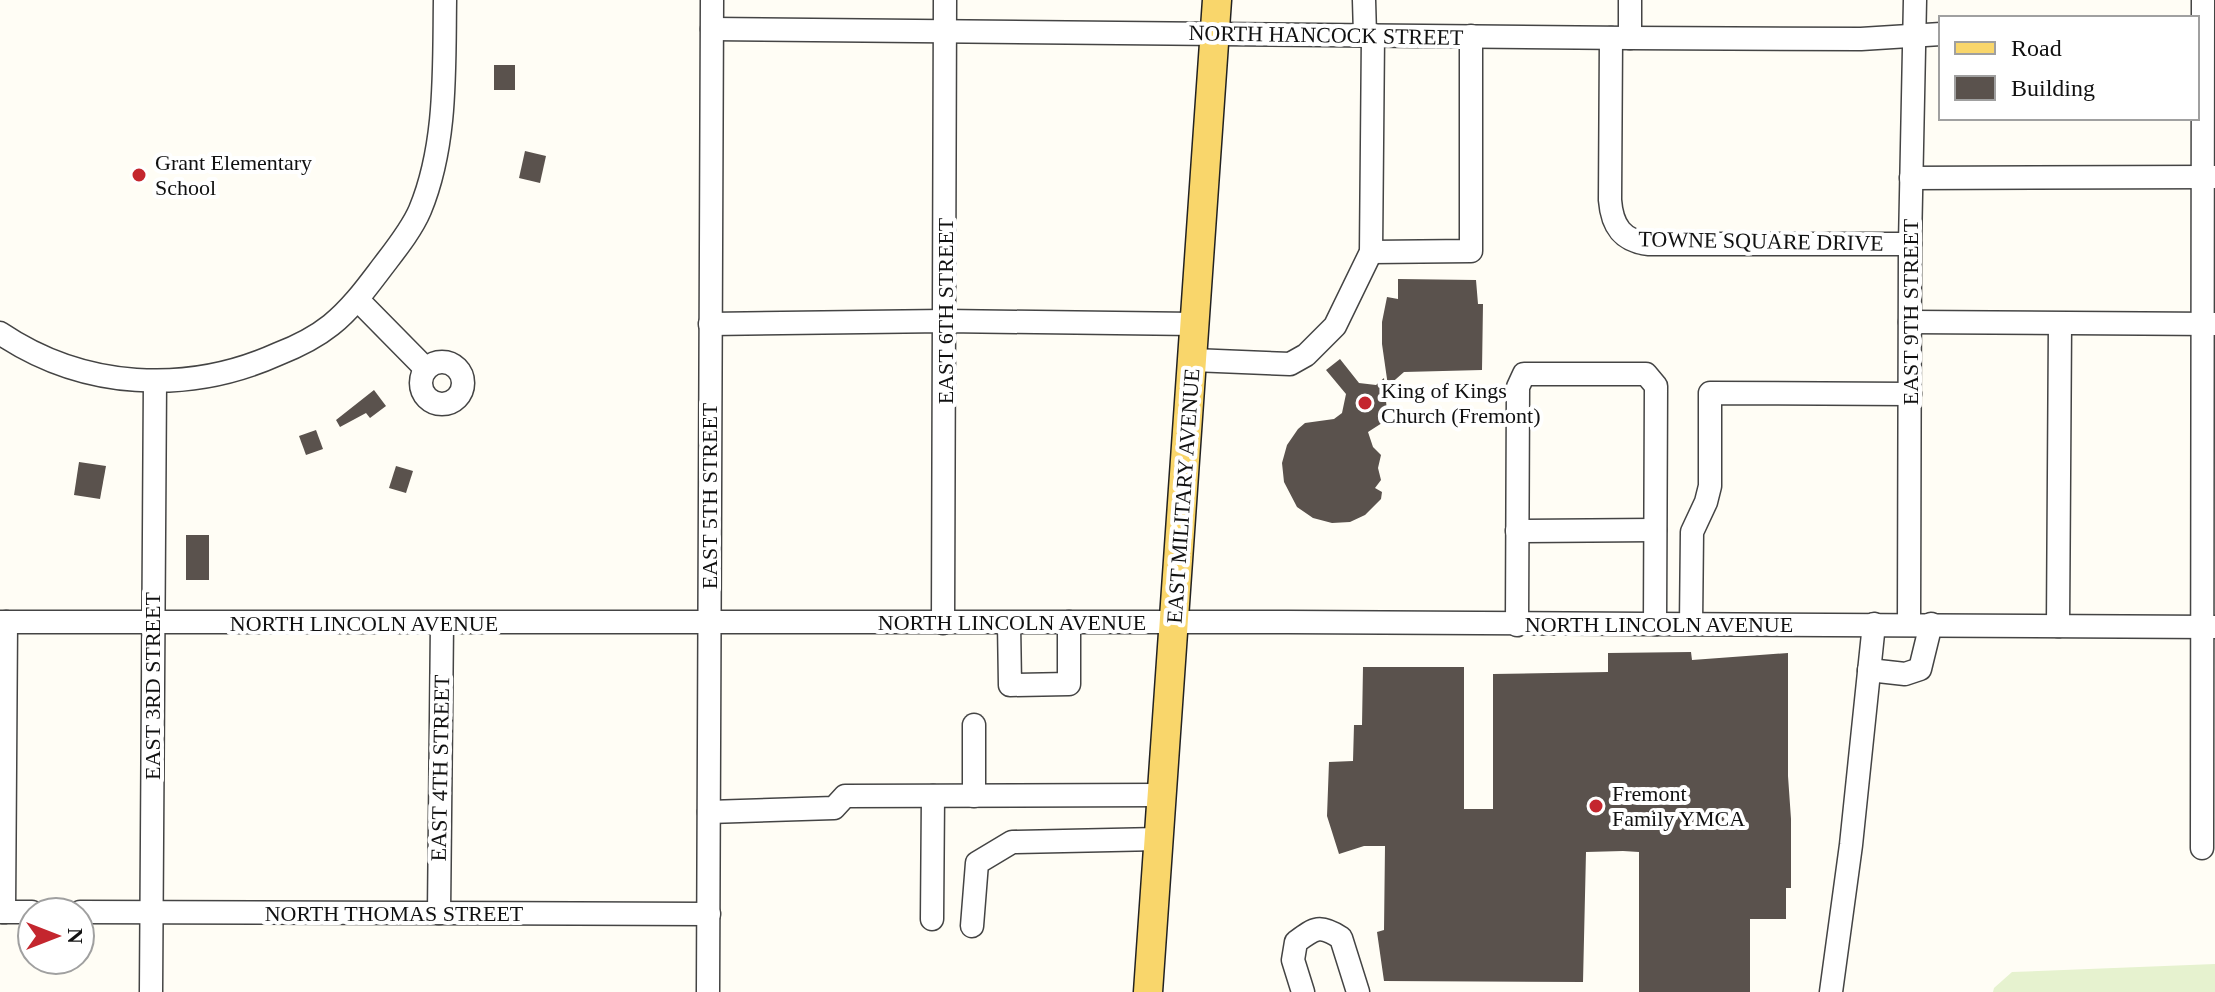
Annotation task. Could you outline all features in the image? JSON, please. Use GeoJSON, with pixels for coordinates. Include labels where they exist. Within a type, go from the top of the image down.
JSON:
{"type":"FeatureCollection","features":[{"type":"Feature","properties":{"kind":"main road","name":"EAST MILITARY AVENUE"},"geometry":{"type":"LineString","coordinates":[[1148,992],[1217,0]]}},
{"type":"Feature","properties":{"kind":"street"},"geometry":{"type":"LineString","coordinates":[[0,333],[57,365],[107,377],[155,381],[199,380],[253,366],[291,349],[329,326],[358,300],[419,213],[434,169],[443,83],[445,0]]}},
{"type":"Feature","properties":{"kind":"street","name":"EAST 5TH STREET"},"geometry":{"type":"LineString","coordinates":[[708,992],[712,0]]}},
{"type":"Feature","properties":{"kind":"street","name":"EAST 6TH STREET"},"geometry":{"type":"LineString","coordinates":[[943,623],[945,0]]}},
{"type":"Feature","properties":{"kind":"street"},"geometry":{"type":"LineString","coordinates":[[1193,360],[1290,364],[1306,355],[1335,326],[1371,252],[1369,35],[1364,0]]}},
{"type":"Feature","properties":{"kind":"street"},"geometry":{"type":"LineString","coordinates":[[1620,38],[1630,0]]}},
{"type":"Feature","properties":{"kind":"street","name":"EAST 9TH STREET"},"geometry":{"type":"LineString","coordinates":[[1869,670],[1905,674],[1920,669],[1910,394],[1915,0]]}},
{"type":"Feature","properties":{"kind":"street"},"geometry":{"type":"LineString","coordinates":[[2202,848],[2209,627],[2210,324],[2203,0]]}},
{"type":"Feature","properties":{"kind":"street","name":"NORTH HANCOCK STREET"},"geometry":{"type":"LineString","coordinates":[[712,29],[1620,38],[1915,37],[1939,34]]}},
{"type":"Feature","properties":{"kind":"street"},"geometry":{"type":"LineString","coordinates":[[1371,252],[1471,251],[1471,36]]}},
{"type":"Feature","properties":{"kind":"street","name":"TOWNE SQUARE DRIVE"},"geometry":{"type":"LineString","coordinates":[[1620,38],[1610,200],[1614,223],[1624,236],[1649,244],[1910,244]]}},
{"type":"Feature","properties":{"kind":"street"},"geometry":{"type":"LineString","coordinates":[[1911,178],[2209,177]]}},
{"type":"Feature","properties":{"kind":"street"},"geometry":{"type":"LineString","coordinates":[[358,300],[426,369]]}},
{"type":"Feature","properties":{"kind":"street"},"geometry":{"type":"LineString","coordinates":[[710,324],[945,321],[1195,324]]}},
{"type":"Feature","properties":{"kind":"street"},"geometry":{"type":"LineString","coordinates":[[1910,322],[2210,324]]}},
{"type":"Feature","properties":{"kind":"street"},"geometry":{"type":"LineString","coordinates":[[2058,626],[2060,324]]}},
{"type":"Feature","properties":{"kind":"street"},"geometry":{"type":"LineString","coordinates":[[1517,625],[1518,387],[1524,374],[1646,374],[1656,386],[1655,624]]}},
{"type":"Feature","properties":{"kind":"street","name":"EAST 3RD STREET"},"geometry":{"type":"LineString","coordinates":[[151,992],[155,381]]}},
{"type":"Feature","properties":{"kind":"street"},"geometry":{"type":"LineString","coordinates":[[1691,624],[1692,532],[1710,486],[1710,393],[1910,394]]}},
{"type":"Feature","properties":{"kind":"street"},"geometry":{"type":"LineString","coordinates":[[1517,531],[1655,530]]}},
{"type":"Feature","properties":{"kind":"street"},"geometry":{"type":"LineString","coordinates":[[2,912],[3,622]]}},
{"type":"Feature","properties":{"kind":"street","name":"NORTH LINCOLN AVENUE"},"geometry":{"type":"LineString","coordinates":[[3,622],[1175,622],[2209,627]]}},
{"type":"Feature","properties":{"kind":"street"},"geometry":{"type":"LineString","coordinates":[[1009,623],[1010,685],[1069,684],[1069,622]]}},
{"type":"Feature","properties":{"kind":"street","name":"EAST 4TH STREET"},"geometry":{"type":"LineString","coordinates":[[439,913],[442,623]]}},
{"type":"Feature","properties":{"kind":"street"},"geometry":{"type":"LineString","coordinates":[[1831,992],[1851,845],[1874,624]]}},
{"type":"Feature","properties":{"kind":"street"},"geometry":{"type":"LineString","coordinates":[[974,725],[974,796]]}},
{"type":"Feature","properties":{"kind":"street"},"geometry":{"type":"LineString","coordinates":[[709,812],[834,808],[845,796],[1162,795]]}},
{"type":"Feature","properties":{"kind":"street"},"geometry":{"type":"LineString","coordinates":[[932,919],[933,796]]}},
{"type":"Feature","properties":{"kind":"street"},"geometry":{"type":"LineString","coordinates":[[972,926],[977,863],[1012,842],[1159,839]]}},
{"type":"Feature","properties":{"kind":"street","name":"NORTH THOMAS STREET"},"geometry":{"type":"LineString","coordinates":[[96,912],[709,914]]}},
{"type":"Feature","properties":{"kind":"street"},"geometry":{"type":"LineString","coordinates":[[1303,992],[1293,960],[1296,942],[1313,930],[1327,929],[1341,938],[1358,992]]}},
{"type":"Feature","properties":{"kind":"green space"},"geometry":{"type":"Polygon","coordinates":[[[2215,964],[2215,992],[1993,992],[2012,972],[2215,964]]]}},
{"type":"Feature","properties":{"kind":"building"},"geometry":{"type":"Polygon","coordinates":[[[494,65],[515,65],[515,90],[494,90],[494,65]]]}},
{"type":"Feature","properties":{"kind":"building"},"geometry":{"type":"Polygon","coordinates":[[[525,151],[546,156],[540,183],[519,178],[525,151]]]}},
{"type":"Feature","properties":{"kind":"building"},"geometry":{"type":"Polygon","coordinates":[[[1398,279],[1476,280],[1478,304],[1483,304],[1482,370],[1404,372],[1388,386],[1382,322],[1387,297],[1398,299],[1398,279]]]}},
{"type":"Feature","properties":{"kind":"building"},"geometry":{"type":"Polygon","coordinates":[[[1340,359],[1359,383],[1376,385],[1384,378],[1387,412],[1382,423],[1368,432],[1373,447],[1381,455],[1378,468],[1381,480],[1375,488],[1382,492],[1381,499],[1365,515],[1350,522],[1332,523],[1313,518],[1297,507],[1284,482],[1282,463],[1287,445],[1305,423],[1334,419],[1342,413],[1346,394],[1326,370],[1340,359]]]}},
{"type":"Feature","properties":{"kind":"building"},"geometry":{"type":"Polygon","coordinates":[[[374,390],[386,406],[370,418],[366,413],[340,427],[336,420],[374,390]]]}},
{"type":"Feature","properties":{"kind":"building"},"geometry":{"type":"Polygon","coordinates":[[[316,430],[323,449],[306,455],[299,436],[316,430]]]}},
{"type":"Feature","properties":{"kind":"building"},"geometry":{"type":"Polygon","coordinates":[[[79,462],[106,466],[100,499],[74,495],[79,462]]]}},
{"type":"Feature","properties":{"kind":"building"},"geometry":{"type":"Polygon","coordinates":[[[396,466],[413,471],[406,493],[389,488],[396,466]]]}},
{"type":"Feature","properties":{"kind":"building"},"geometry":{"type":"Polygon","coordinates":[[[186,535],[209,535],[209,580],[186,580],[186,535]]]}},
{"type":"Feature","properties":{"kind":"building","name":"Fremont Family YMCA"},"geometry":{"type":"Polygon","coordinates":[[[1691,652],[1692,660],[1788,653],[1791,888],[1786,888],[1786,919],[1750,919],[1750,992],[1639,992],[1639,852],[1623,851],[1586,852],[1583,982],[1384,981],[1377,932],[1384,930],[1385,846],[1364,846],[1339,854],[1327,816],[1329,762],[1353,761],[1354,725],[1362,725],[1363,667],[1464,667],[1464,809],[1493,809],[1493,674],[1608,672],[1608,653],[1691,652]]]}},
{"type":"Feature","properties":{"kind":"place","name":"Grant Elementary School"},"geometry":{"type":"Point","coordinates":[139,175]}},
{"type":"Feature","properties":{"kind":"place","name":"King of Kings Church (Fremont)"},"geometry":{"type":"Point","coordinates":[1365,403]}},
{"type":"Feature","properties":{"kind":"place","name":"Fremont Family YMCA"},"geometry":{"type":"Point","coordinates":[1596,806]}}]}
